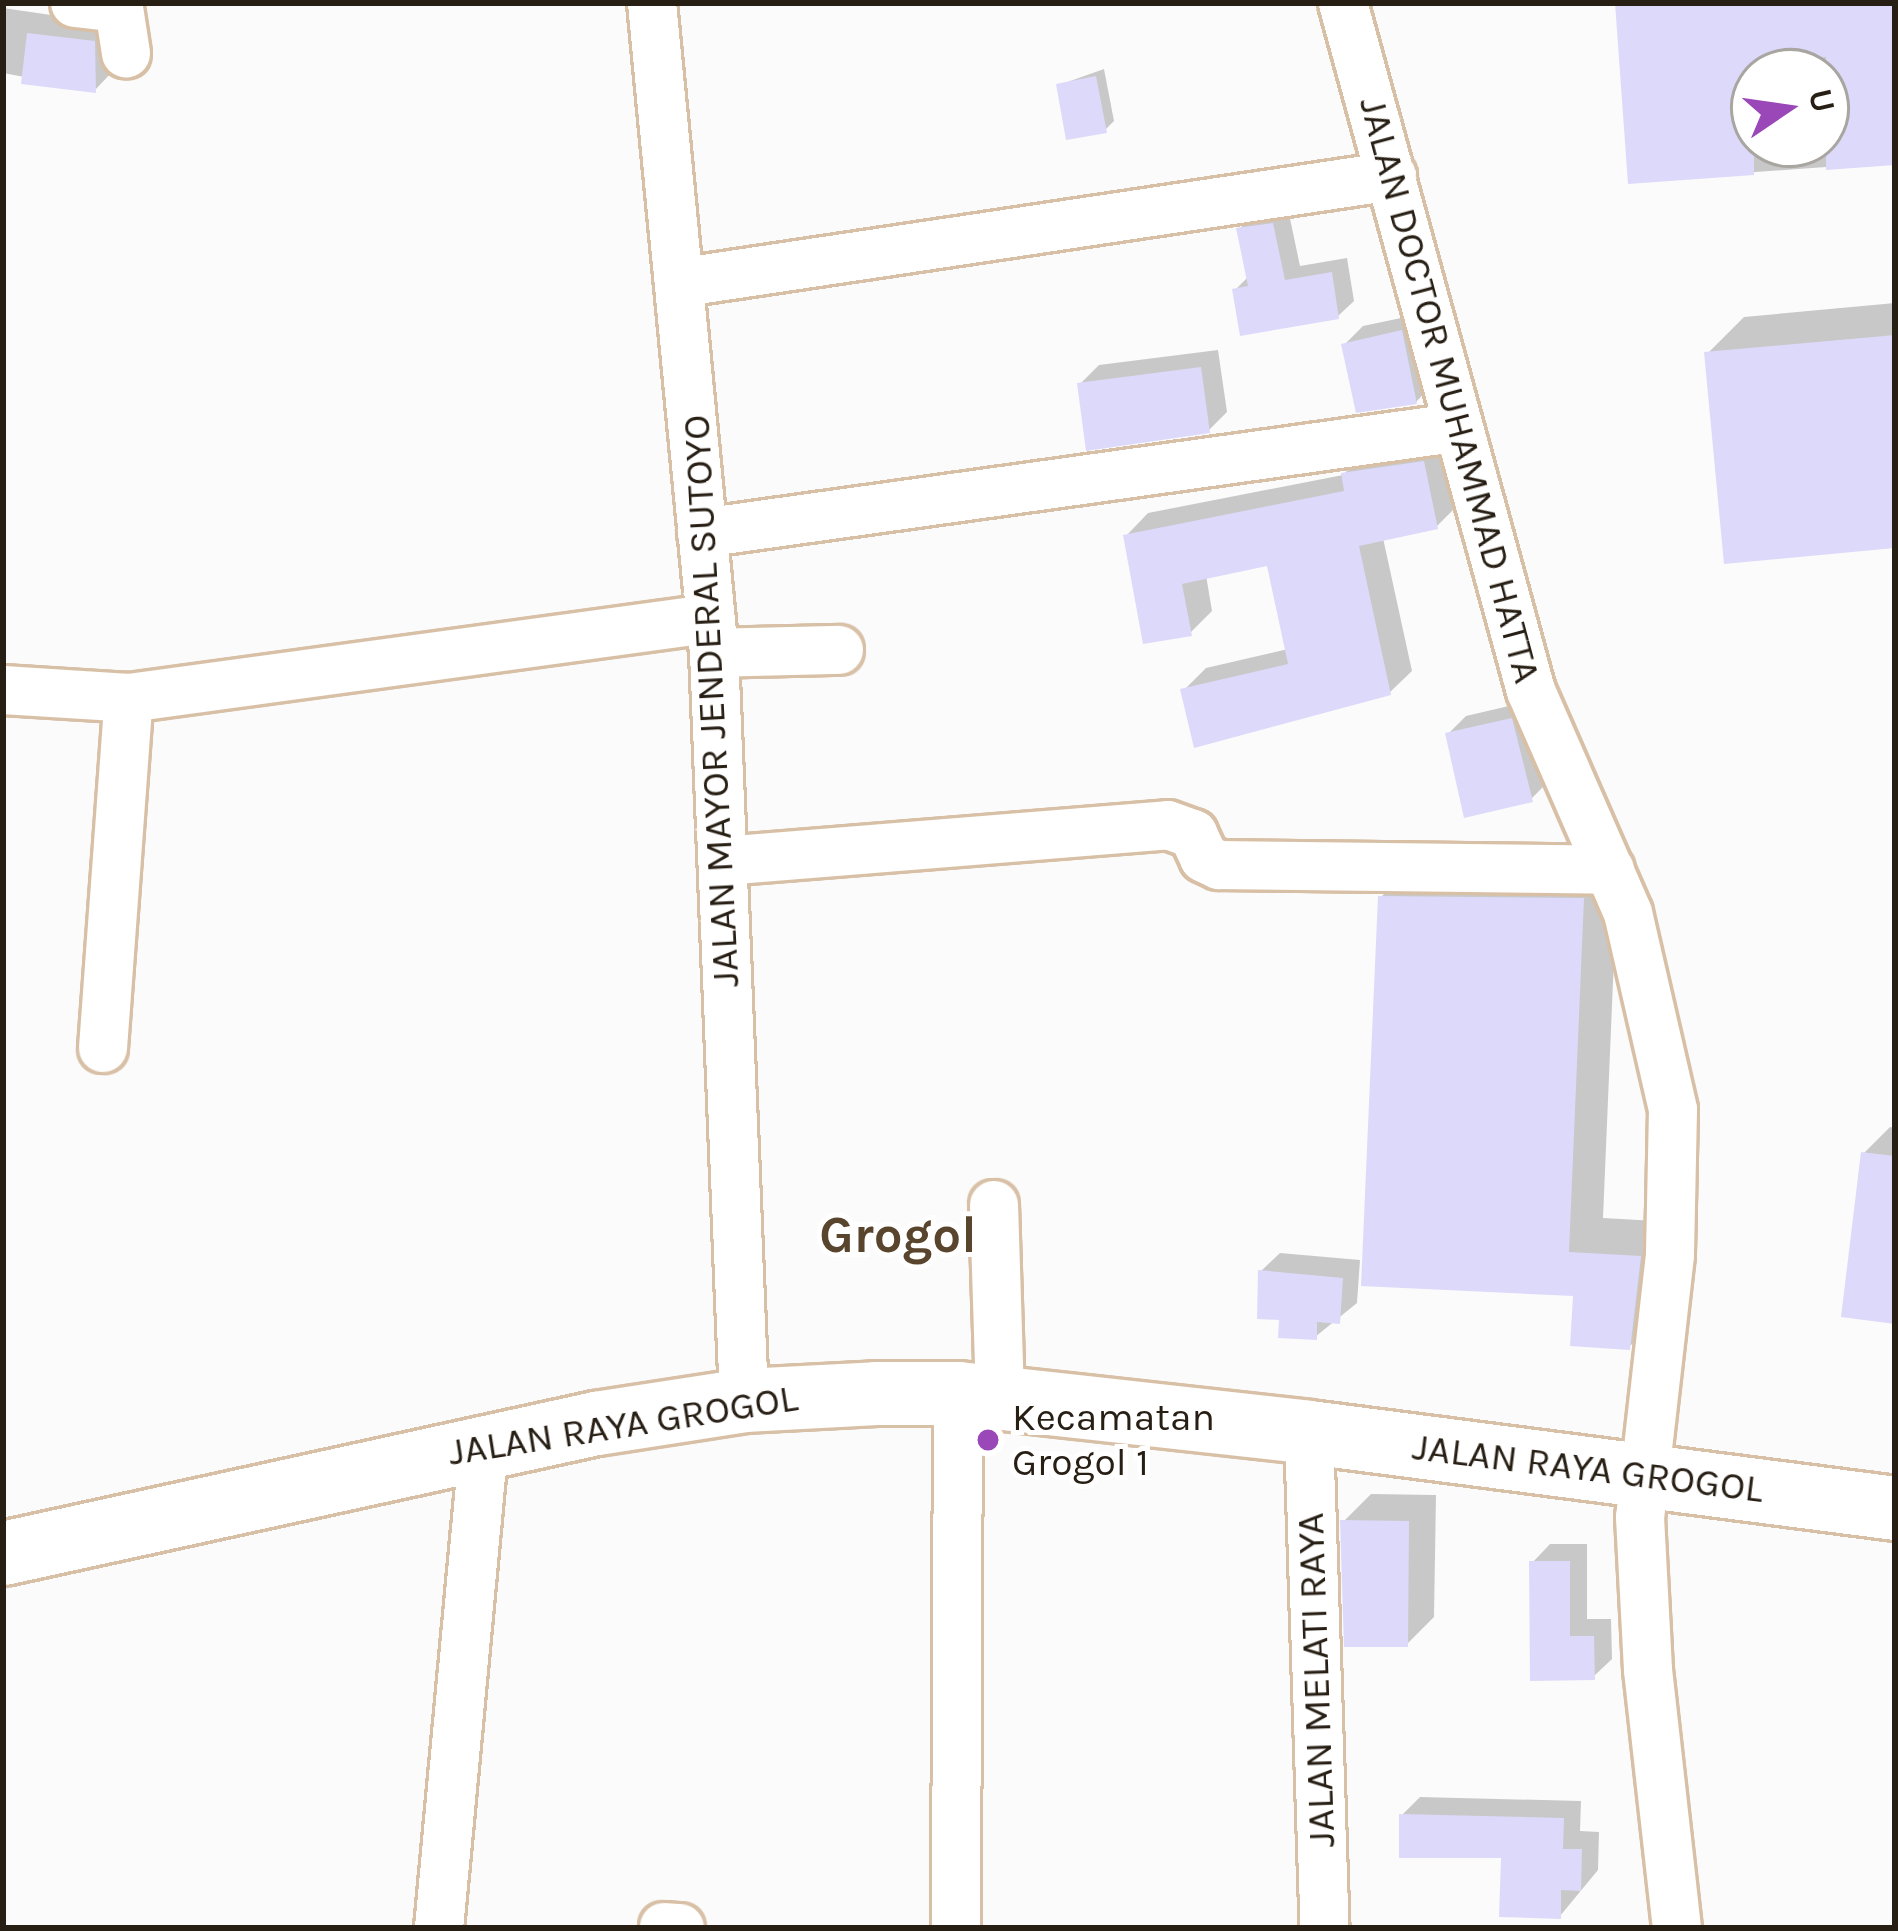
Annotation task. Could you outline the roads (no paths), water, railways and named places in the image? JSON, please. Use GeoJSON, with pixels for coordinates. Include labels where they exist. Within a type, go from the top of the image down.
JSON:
{"type":"FeatureCollection","features":[{"type":"Feature","properties":{"kind":"main road","name":"JALAN RAYA GROGOL"},"geometry":{"type":"LineString","coordinates":[[3,1553],[484,1446],[745,1400],[979,1396],[1310,1432],[1895,1508]]}},
{"type":"Feature","properties":{"kind":"street"},"geometry":{"type":"LineString","coordinates":[[75,3],[119,8],[126,53]]}},
{"type":"Feature","properties":{"kind":"street","name":"JALAN MAYOR JENDERAL SUTOYO"},"geometry":{"type":"LineString","coordinates":[[652,3],[684,282],[711,636],[745,1400]]}},
{"type":"Feature","properties":{"kind":"street","name":"JALAN DOCTOR MUHAMMAD HATTA"},"geometry":{"type":"LineString","coordinates":[[1343,3],[1392,176],[1454,428],[1531,691],[1635,935],[1677,1157],[1644,1474],[1648,1670],[1677,1928]]}},
{"type":"Feature","properties":{"kind":"street"},"geometry":{"type":"LineString","coordinates":[[684,282],[1392,176]]}},
{"type":"Feature","properties":{"kind":"street"},"geometry":{"type":"LineString","coordinates":[[701,533],[1454,428]]}},
{"type":"Feature","properties":{"kind":"street"},"geometry":{"type":"LineString","coordinates":[[3,690],[129,698],[711,636],[839,650]]}},
{"type":"Feature","properties":{"kind":"street"},"geometry":{"type":"LineString","coordinates":[[103,1048],[129,698]]}},
{"type":"Feature","properties":{"kind":"street"},"geometry":{"type":"LineString","coordinates":[[723,862],[1168,825],[1193,835],[1204,858],[1220,865],[1610,870]]}},
{"type":"Feature","properties":{"kind":"street"},"geometry":{"type":"LineString","coordinates":[[956,1928],[979,1396],[994,1204]]}},
{"type":"Feature","properties":{"kind":"street","name":"JALAN MELATI RAYA"},"geometry":{"type":"LineString","coordinates":[[1310,1432],[1324,1928]]}},
{"type":"Feature","properties":{"kind":"street"},"geometry":{"type":"LineString","coordinates":[[439,1928],[484,1446]]}},
{"type":"Feature","properties":{"kind":"street"},"geometry":{"type":"LineString","coordinates":[[664,1927],[680,1928]]}},
{"type":"Feature","properties":{"kind":"place","name":"Kecamatan Grogol 1"},"geometry":{"type":"Point","coordinates":[988,1440]}},
{"type":"Feature","properties":{"kind":"district","name":"Grogol"},"geometry":{"type":"Point","coordinates":[898,1235]}}]}
